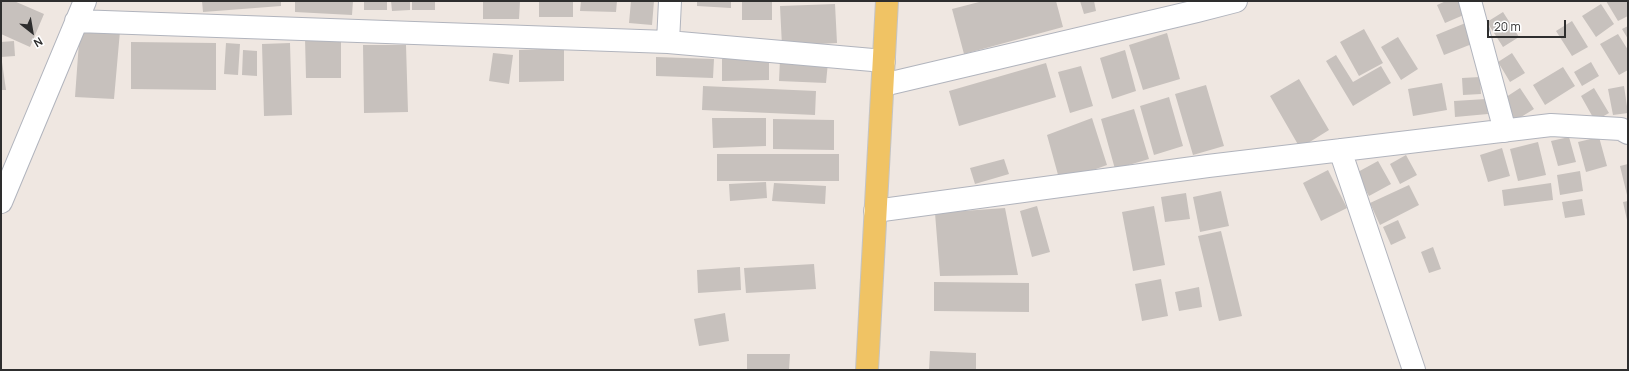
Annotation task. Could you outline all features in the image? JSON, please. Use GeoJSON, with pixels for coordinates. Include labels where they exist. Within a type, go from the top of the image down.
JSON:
{"type":"FeatureCollection","features":[{"type":"Feature","properties":{"kind":"main road"},"geometry":{"type":"LineString","coordinates":[[867,370],[887,1]]}},
{"type":"Feature","properties":{"kind":"street"},"geometry":{"type":"LineString","coordinates":[[1,202],[85,1]]}},
{"type":"Feature","properties":{"kind":"street"},"geometry":{"type":"LineString","coordinates":[[668,42],[670,1]]}},
{"type":"Feature","properties":{"kind":"street"},"geometry":{"type":"LineString","coordinates":[[883,84],[1199,6],[1236,1]]}},
{"type":"Feature","properties":{"kind":"street"},"geometry":{"type":"LineString","coordinates":[[1470,1],[1505,131]]}},
{"type":"Feature","properties":{"kind":"street"},"geometry":{"type":"LineString","coordinates":[[76,21],[668,42],[884,61]]}},
{"type":"Feature","properties":{"kind":"street"},"geometry":{"type":"LineString","coordinates":[[875,211],[1208,166],[1551,125],[1621,130],[1628,133]]}},
{"type":"Feature","properties":{"kind":"street"},"geometry":{"type":"LineString","coordinates":[[1340,150],[1414,370]]}},
{"type":"Feature","properties":{"kind":"building"},"geometry":{"type":"Polygon","coordinates":[[[1,1],[14,1],[44,14],[30,47],[1,34],[1,1]]]}},
{"type":"Feature","properties":{"kind":"building"},"geometry":{"type":"Polygon","coordinates":[[[202,1],[281,1],[281,6],[203,12],[202,1]]]}},
{"type":"Feature","properties":{"kind":"building"},"geometry":{"type":"Polygon","coordinates":[[[295,1],[353,1],[352,15],[295,12],[295,1]]]}},
{"type":"Feature","properties":{"kind":"building"},"geometry":{"type":"Polygon","coordinates":[[[364,1],[387,1],[387,10],[364,10],[364,1]]]}},
{"type":"Feature","properties":{"kind":"building"},"geometry":{"type":"Polygon","coordinates":[[[391,1],[410,1],[410,10],[392,11],[391,1]]]}},
{"type":"Feature","properties":{"kind":"building"},"geometry":{"type":"Polygon","coordinates":[[[412,1],[435,1],[435,10],[412,10],[412,1]]]}},
{"type":"Feature","properties":{"kind":"building"},"geometry":{"type":"Polygon","coordinates":[[[483,1],[520,1],[519,19],[483,19],[483,1]]]}},
{"type":"Feature","properties":{"kind":"building"},"geometry":{"type":"Polygon","coordinates":[[[539,1],[573,1],[573,17],[539,17],[539,1]]]}},
{"type":"Feature","properties":{"kind":"building"},"geometry":{"type":"Polygon","coordinates":[[[581,1],[617,1],[616,12],[580,11],[581,1]]]}},
{"type":"Feature","properties":{"kind":"building"},"geometry":{"type":"Polygon","coordinates":[[[631,1],[654,1],[652,25],[629,23],[631,1]]]}},
{"type":"Feature","properties":{"kind":"building"},"geometry":{"type":"Polygon","coordinates":[[[697,1],[731,1],[731,8],[697,6],[697,1]]]}},
{"type":"Feature","properties":{"kind":"building"},"geometry":{"type":"Polygon","coordinates":[[[742,1],[772,1],[772,20],[742,20],[742,1]]]}},
{"type":"Feature","properties":{"kind":"building"},"geometry":{"type":"Polygon","coordinates":[[[983,1],[1056,1],[1063,27],[964,54],[952,9],[983,1]]]}},
{"type":"Feature","properties":{"kind":"building"},"geometry":{"type":"Polygon","coordinates":[[[1080,1],[1094,1],[1096,11],[1084,14],[1080,1]]]}},
{"type":"Feature","properties":{"kind":"building"},"geometry":{"type":"Polygon","coordinates":[[[1446,1],[1461,1],[1466,14],[1445,23],[1437,5],[1446,1]]]}},
{"type":"Feature","properties":{"kind":"building"},"geometry":{"type":"Polygon","coordinates":[[[1606,1],[1628,1],[1628,16],[1618,21],[1606,1]]]}},
{"type":"Feature","properties":{"kind":"building"},"geometry":{"type":"Polygon","coordinates":[[[835,4],[837,43],[782,46],[780,6],[835,4]]]}},
{"type":"Feature","properties":{"kind":"building"},"geometry":{"type":"Polygon","coordinates":[[[1601,4],[1614,24],[1596,37],[1582,16],[1601,4]]]}},
{"type":"Feature","properties":{"kind":"building"},"geometry":{"type":"Polygon","coordinates":[[[1503,12],[1519,37],[1503,47],[1487,22],[1503,12]]]}},
{"type":"Feature","properties":{"kind":"building"},"geometry":{"type":"Polygon","coordinates":[[[1572,21],[1588,47],[1572,56],[1556,31],[1572,21]]]}},
{"type":"Feature","properties":{"kind":"building"},"geometry":{"type":"Polygon","coordinates":[[[1468,22],[1477,42],[1444,55],[1436,35],[1468,22]]]}},
{"type":"Feature","properties":{"kind":"building"},"geometry":{"type":"Polygon","coordinates":[[[1628,26],[1628,39],[1622,29],[1628,26]]]}},
{"type":"Feature","properties":{"kind":"building"},"geometry":{"type":"Polygon","coordinates":[[[80,28],[120,31],[114,99],[75,97],[80,28]]]}},
{"type":"Feature","properties":{"kind":"building"},"geometry":{"type":"Polygon","coordinates":[[[1364,29],[1383,63],[1359,76],[1340,42],[1364,29]]]}},
{"type":"Feature","properties":{"kind":"building"},"geometry":{"type":"Polygon","coordinates":[[[1167,33],[1180,79],[1143,90],[1129,45],[1167,33]]]}},
{"type":"Feature","properties":{"kind":"building"},"geometry":{"type":"Polygon","coordinates":[[[1618,34],[1628,50],[1628,70],[1619,75],[1600,44],[1618,34]]]}},
{"type":"Feature","properties":{"kind":"building"},"geometry":{"type":"Polygon","coordinates":[[[1398,37],[1418,69],[1401,80],[1381,47],[1398,37]]]}},
{"type":"Feature","properties":{"kind":"building"},"geometry":{"type":"Polygon","coordinates":[[[305,38],[341,38],[341,78],[306,78],[305,38]]]}},
{"type":"Feature","properties":{"kind":"building"},"geometry":{"type":"Polygon","coordinates":[[[14,41],[15,56],[1,57],[1,42],[14,41]]]}},
{"type":"Feature","properties":{"kind":"building"},"geometry":{"type":"Polygon","coordinates":[[[131,42],[216,43],[216,90],[131,89],[131,42]]]}},
{"type":"Feature","properties":{"kind":"building"},"geometry":{"type":"Polygon","coordinates":[[[226,43],[240,44],[238,75],[224,74],[226,43]]]}},
{"type":"Feature","properties":{"kind":"building"},"geometry":{"type":"Polygon","coordinates":[[[290,43],[292,115],[264,116],[262,44],[290,43]]]}},
{"type":"Feature","properties":{"kind":"building"},"geometry":{"type":"Polygon","coordinates":[[[363,45],[406,45],[408,112],[364,113],[363,45]]]}},
{"type":"Feature","properties":{"kind":"building"},"geometry":{"type":"Polygon","coordinates":[[[564,48],[564,81],[519,82],[519,50],[564,48]]]}},
{"type":"Feature","properties":{"kind":"building"},"geometry":{"type":"Polygon","coordinates":[[[243,50],[257,51],[257,76],[242,75],[243,50]]]}},
{"type":"Feature","properties":{"kind":"building"},"geometry":{"type":"Polygon","coordinates":[[[1125,50],[1136,91],[1112,99],[1100,58],[1125,50]]]}},
{"type":"Feature","properties":{"kind":"building"},"geometry":{"type":"Polygon","coordinates":[[[493,53],[513,55],[509,84],[489,81],[493,53]]]}},
{"type":"Feature","properties":{"kind":"building"},"geometry":{"type":"Polygon","coordinates":[[[1512,53],[1525,73],[1510,82],[1498,62],[1512,53]]]}},
{"type":"Feature","properties":{"kind":"building"},"geometry":{"type":"Polygon","coordinates":[[[1336,55],[1353,82],[1381,66],[1391,83],[1353,106],[1326,61],[1336,55]]]}},
{"type":"Feature","properties":{"kind":"building"},"geometry":{"type":"Polygon","coordinates":[[[656,57],[714,59],[713,78],[656,76],[656,57]]]}},
{"type":"Feature","properties":{"kind":"building"},"geometry":{"type":"Polygon","coordinates":[[[769,58],[769,80],[722,81],[722,59],[769,58]]]}},
{"type":"Feature","properties":{"kind":"building"},"geometry":{"type":"Polygon","coordinates":[[[780,59],[828,62],[826,83],[779,81],[780,59]]]}},
{"type":"Feature","properties":{"kind":"building"},"geometry":{"type":"Polygon","coordinates":[[[2,62],[6,90],[1,90],[2,62]]]}},
{"type":"Feature","properties":{"kind":"building"},"geometry":{"type":"Polygon","coordinates":[[[1591,62],[1599,76],[1582,86],[1574,72],[1591,62]]]}},
{"type":"Feature","properties":{"kind":"building"},"geometry":{"type":"Polygon","coordinates":[[[1046,63],[1056,97],[959,126],[949,91],[1046,63]]]}},
{"type":"Feature","properties":{"kind":"building"},"geometry":{"type":"Polygon","coordinates":[[[1081,66],[1093,106],[1070,113],[1058,72],[1081,66]]]}},
{"type":"Feature","properties":{"kind":"building"},"geometry":{"type":"Polygon","coordinates":[[[1563,67],[1575,86],[1545,105],[1533,85],[1563,67]]]}},
{"type":"Feature","properties":{"kind":"building"},"geometry":{"type":"Polygon","coordinates":[[[1480,77],[1481,94],[1463,95],[1462,78],[1480,77]]]}},
{"type":"Feature","properties":{"kind":"building"},"geometry":{"type":"Polygon","coordinates":[[[1299,79],[1329,130],[1300,148],[1270,96],[1299,79]]]}},
{"type":"Feature","properties":{"kind":"building"},"geometry":{"type":"Polygon","coordinates":[[[1442,83],[1447,110],[1413,116],[1408,89],[1442,83]]]}},
{"type":"Feature","properties":{"kind":"building"},"geometry":{"type":"Polygon","coordinates":[[[1206,85],[1224,146],[1193,155],[1175,94],[1206,85]]]}},
{"type":"Feature","properties":{"kind":"building"},"geometry":{"type":"Polygon","coordinates":[[[703,86],[816,91],[815,115],[702,110],[703,86]]]}},
{"type":"Feature","properties":{"kind":"building"},"geometry":{"type":"Polygon","coordinates":[[[1624,86],[1628,113],[1613,115],[1608,89],[1624,86]]]}},
{"type":"Feature","properties":{"kind":"building"},"geometry":{"type":"Polygon","coordinates":[[[1520,88],[1534,109],[1513,122],[1500,101],[1520,88]]]}},
{"type":"Feature","properties":{"kind":"building"},"geometry":{"type":"Polygon","coordinates":[[[1594,88],[1609,113],[1595,121],[1581,96],[1594,88]]]}},
{"type":"Feature","properties":{"kind":"building"},"geometry":{"type":"Polygon","coordinates":[[[1169,97],[1183,146],[1154,155],[1140,106],[1169,97]]]}},
{"type":"Feature","properties":{"kind":"building"},"geometry":{"type":"Polygon","coordinates":[[[1486,99],[1488,114],[1455,117],[1454,101],[1486,99]]]}},
{"type":"Feature","properties":{"kind":"building"},"geometry":{"type":"Polygon","coordinates":[[[1134,109],[1149,159],[1115,169],[1101,119],[1134,109]]]}},
{"type":"Feature","properties":{"kind":"building"},"geometry":{"type":"Polygon","coordinates":[[[712,118],[766,118],[766,146],[713,148],[712,118]]]}},
{"type":"Feature","properties":{"kind":"building"},"geometry":{"type":"Polygon","coordinates":[[[1092,118],[1107,165],[1060,182],[1047,135],[1092,118]]]}},
{"type":"Feature","properties":{"kind":"building"},"geometry":{"type":"Polygon","coordinates":[[[773,119],[834,120],[834,150],[773,149],[773,119]]]}},
{"type":"Feature","properties":{"kind":"building"},"geometry":{"type":"Polygon","coordinates":[[[1569,137],[1576,162],[1558,166],[1551,141],[1569,137]]]}},
{"type":"Feature","properties":{"kind":"building"},"geometry":{"type":"Polygon","coordinates":[[[1599,137],[1607,166],[1586,172],[1578,142],[1599,137]]]}},
{"type":"Feature","properties":{"kind":"building"},"geometry":{"type":"Polygon","coordinates":[[[1538,142],[1546,175],[1518,181],[1510,149],[1538,142]]]}},
{"type":"Feature","properties":{"kind":"building"},"geometry":{"type":"Polygon","coordinates":[[[1502,148],[1510,176],[1488,182],[1480,155],[1502,148]]]}},
{"type":"Feature","properties":{"kind":"building"},"geometry":{"type":"Polygon","coordinates":[[[717,154],[839,154],[839,181],[717,181],[717,154]]]}},
{"type":"Feature","properties":{"kind":"building"},"geometry":{"type":"Polygon","coordinates":[[[1406,155],[1417,175],[1400,184],[1390,164],[1406,155]]]}},
{"type":"Feature","properties":{"kind":"building"},"geometry":{"type":"Polygon","coordinates":[[[1004,159],[1009,174],[975,184],[970,168],[1004,159]]]}},
{"type":"Feature","properties":{"kind":"building"},"geometry":{"type":"Polygon","coordinates":[[[1378,161],[1391,184],[1369,196],[1356,173],[1378,161]]]}},
{"type":"Feature","properties":{"kind":"building"},"geometry":{"type":"Polygon","coordinates":[[[1628,164],[1628,195],[1627,195],[1620,166],[1628,164]]]}},
{"type":"Feature","properties":{"kind":"building"},"geometry":{"type":"Polygon","coordinates":[[[1328,170],[1347,208],[1321,221],[1303,183],[1328,170]]]}},
{"type":"Feature","properties":{"kind":"building"},"geometry":{"type":"Polygon","coordinates":[[[1580,171],[1583,191],[1560,195],[1557,175],[1580,171]]]}},
{"type":"Feature","properties":{"kind":"building"},"geometry":{"type":"Polygon","coordinates":[[[766,182],[767,198],[730,201],[729,184],[766,182]]]}},
{"type":"Feature","properties":{"kind":"building"},"geometry":{"type":"Polygon","coordinates":[[[774,183],[826,186],[825,204],[772,201],[774,183]]]}},
{"type":"Feature","properties":{"kind":"building"},"geometry":{"type":"Polygon","coordinates":[[[1551,183],[1553,200],[1504,206],[1502,190],[1551,183]]]}},
{"type":"Feature","properties":{"kind":"building"},"geometry":{"type":"Polygon","coordinates":[[[1409,185],[1419,205],[1380,225],[1370,203],[1409,185]]]}},
{"type":"Feature","properties":{"kind":"building"},"geometry":{"type":"Polygon","coordinates":[[[1221,191],[1229,226],[1200,232],[1193,197],[1221,191]]]}},
{"type":"Feature","properties":{"kind":"building"},"geometry":{"type":"Polygon","coordinates":[[[1186,193],[1190,219],[1165,222],[1161,197],[1186,193]]]}},
{"type":"Feature","properties":{"kind":"building"},"geometry":{"type":"Polygon","coordinates":[[[1582,199],[1585,215],[1565,218],[1562,202],[1582,199]]]}},
{"type":"Feature","properties":{"kind":"building"},"geometry":{"type":"Polygon","coordinates":[[[1628,201],[1628,220],[1627,220],[1623,202],[1628,201]]]}},
{"type":"Feature","properties":{"kind":"building"},"geometry":{"type":"Polygon","coordinates":[[[1037,206],[1050,252],[1032,257],[1020,211],[1037,206]]]}},
{"type":"Feature","properties":{"kind":"building"},"geometry":{"type":"Polygon","coordinates":[[[1154,206],[1165,265],[1133,271],[1122,212],[1154,206]]]}},
{"type":"Feature","properties":{"kind":"building"},"geometry":{"type":"Polygon","coordinates":[[[1005,208],[1018,275],[940,276],[935,213],[1005,208]]]}},
{"type":"Feature","properties":{"kind":"building"},"geometry":{"type":"Polygon","coordinates":[[[1398,220],[1406,238],[1391,245],[1383,227],[1398,220]]]}},
{"type":"Feature","properties":{"kind":"building"},"geometry":{"type":"Polygon","coordinates":[[[1221,231],[1242,316],[1219,321],[1198,236],[1221,231]]]}},
{"type":"Feature","properties":{"kind":"building"},"geometry":{"type":"Polygon","coordinates":[[[1433,247],[1441,269],[1429,273],[1421,252],[1433,247]]]}},
{"type":"Feature","properties":{"kind":"building"},"geometry":{"type":"Polygon","coordinates":[[[814,264],[816,289],[746,293],[744,268],[814,264]]]}},
{"type":"Feature","properties":{"kind":"building"},"geometry":{"type":"Polygon","coordinates":[[[740,267],[741,290],[698,293],[697,270],[740,267]]]}},
{"type":"Feature","properties":{"kind":"building"},"geometry":{"type":"Polygon","coordinates":[[[1161,279],[1168,316],[1142,321],[1135,284],[1161,279]]]}},
{"type":"Feature","properties":{"kind":"building"},"geometry":{"type":"Polygon","coordinates":[[[934,282],[1029,283],[1029,312],[934,311],[934,282]]]}},
{"type":"Feature","properties":{"kind":"building"},"geometry":{"type":"Polygon","coordinates":[[[1199,287],[1202,307],[1179,311],[1175,292],[1199,287]]]}},
{"type":"Feature","properties":{"kind":"building"},"geometry":{"type":"Polygon","coordinates":[[[725,313],[729,341],[699,346],[694,319],[725,313]]]}},
{"type":"Feature","properties":{"kind":"building"},"geometry":{"type":"Polygon","coordinates":[[[930,351],[976,353],[976,370],[929,370],[930,351]]]}},
{"type":"Feature","properties":{"kind":"building"},"geometry":{"type":"Polygon","coordinates":[[[747,354],[790,354],[789,370],[747,370],[747,354]]]}}]}
